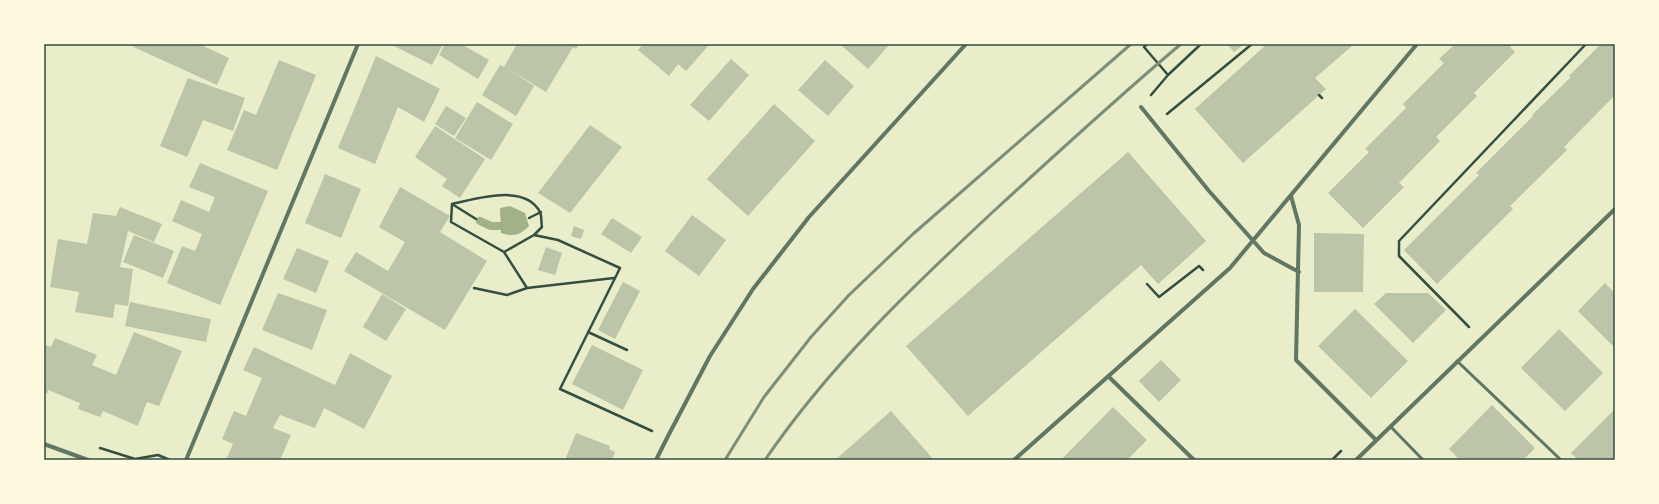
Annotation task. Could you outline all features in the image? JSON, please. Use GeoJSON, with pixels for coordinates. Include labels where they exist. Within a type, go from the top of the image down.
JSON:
{"type":"FeatureCollection","features":[{"type":"Feature","properties":{"kind":"street"},"geometry":{"type":"LineString","coordinates":[[186,460],[358,44]]}},
{"type":"Feature","properties":{"kind":"street"},"geometry":{"type":"LineString","coordinates":[[656,460],[666,438],[710,356],[753,289],[809,217],[966,44]]}},
{"type":"Feature","properties":{"kind":"street"},"geometry":{"type":"LineString","coordinates":[[1014,460],[1230,268],[1417,44]]}},
{"type":"Feature","properties":{"kind":"street"},"geometry":{"type":"LineString","coordinates":[[1141,107],[1209,192],[1264,253],[1298,272]]}},
{"type":"Feature","properties":{"kind":"street"},"geometry":{"type":"LineString","coordinates":[[1291,196],[1299,225],[1296,360],[1376,440]]}},
{"type":"Feature","properties":{"kind":"street"},"geometry":{"type":"LineString","coordinates":[[1356,460],[1615,209]]}},
{"type":"Feature","properties":{"kind":"street"},"geometry":{"type":"LineString","coordinates":[[1109,377],[1194,460]]}},
{"type":"Feature","properties":{"kind":"street"},"geometry":{"type":"LineString","coordinates":[[44,444],[88,460]]}},
{"type":"Feature","properties":{"kind":"lane"},"geometry":{"type":"LineString","coordinates":[[1457,361],[1561,460]]}},
{"type":"Feature","properties":{"kind":"lane"},"geometry":{"type":"LineString","coordinates":[[1391,427],[1424,460]]}},
{"type":"Feature","properties":{"kind":"path"},"geometry":{"type":"LineString","coordinates":[[1147,44],[1144,47],[1168,75]]}},
{"type":"Feature","properties":{"kind":"path"},"geometry":{"type":"LineString","coordinates":[[1141,107],[1168,75],[1201,44]]}},
{"type":"Feature","properties":{"kind":"path"},"geometry":{"type":"LineString","coordinates":[[1154,124],[1215,76],[1225,65],[1252,44]]}},
{"type":"Feature","properties":{"kind":"path"},"geometry":{"type":"LineString","coordinates":[[1481,339],[1398,256],[1399,240],[1586,44]]}},
{"type":"Feature","properties":{"kind":"path"},"geometry":{"type":"LineString","coordinates":[[1319,95],[1322,98]]}},
{"type":"Feature","properties":{"kind":"path"},"geometry":{"type":"LineString","coordinates":[[452,204],[498,194],[516,196],[532,202],[541,212],[542,227],[534,235],[504,252]]}},
{"type":"Feature","properties":{"kind":"path"},"geometry":{"type":"LineString","coordinates":[[452,204],[476,219]]}},
{"type":"Feature","properties":{"kind":"path"},"geometry":{"type":"LineString","coordinates":[[452,204],[451,222],[504,252],[527,288]]}},
{"type":"Feature","properties":{"kind":"path"},"geometry":{"type":"LineString","coordinates":[[529,218],[541,212]]}},
{"type":"Feature","properties":{"kind":"path"},"geometry":{"type":"LineString","coordinates":[[534,235],[558,240],[620,268],[560,389],[666,438]]}},
{"type":"Feature","properties":{"kind":"path"},"geometry":{"type":"LineString","coordinates":[[474,288],[507,295],[527,288],[615,278]]}},
{"type":"Feature","properties":{"kind":"path"},"geometry":{"type":"LineString","coordinates":[[1147,284],[1159,297],[1172,286]]}},
{"type":"Feature","properties":{"kind":"path"},"geometry":{"type":"LineString","coordinates":[[588,332],[627,350]]}},
{"type":"Feature","properties":{"kind":"path"},"geometry":{"type":"LineString","coordinates":[[94,446],[135,460],[158,455],[170,460]]}},
{"type":"Feature","properties":{"kind":"shaded area"},"geometry":{"type":"Polygon","coordinates":[[[510,206],[525,213],[529,226],[523,231],[513,235],[501,233],[500,208],[510,206]]]}},
{"type":"Feature","properties":{"kind":"building"},"geometry":{"type":"Polygon","coordinates":[[[127,44],[199,44],[229,58],[217,85],[127,44]]]}},
{"type":"Feature","properties":{"kind":"building"},"geometry":{"type":"Polygon","coordinates":[[[390,44],[443,44],[432,65],[390,44]]]}},
{"type":"Feature","properties":{"kind":"building"},"geometry":{"type":"Polygon","coordinates":[[[445,44],[461,44],[489,60],[478,79],[439,55],[445,44]]]}},
{"type":"Feature","properties":{"kind":"building"},"geometry":{"type":"Polygon","coordinates":[[[517,44],[579,44],[576,49],[573,47],[546,92],[508,69],[534,86],[516,116],[482,95],[500,65],[504,67],[517,44]]]}},
{"type":"Feature","properties":{"kind":"building"},"geometry":{"type":"Polygon","coordinates":[[[643,44],[710,44],[686,71],[678,64],[669,76],[638,50],[643,44]]]}},
{"type":"Feature","properties":{"kind":"building"},"geometry":{"type":"Polygon","coordinates":[[[840,44],[890,44],[868,69],[840,44]]]}},
{"type":"Feature","properties":{"kind":"building"},"geometry":{"type":"Polygon","coordinates":[[[1227,44],[1244,44],[1234,52],[1227,44]]]}},
{"type":"Feature","properties":{"kind":"building"},"geometry":{"type":"Polygon","coordinates":[[[1267,44],[1350,44],[1352,46],[1315,78],[1326,89],[1243,163],[1195,109],[1267,44]]]}},
{"type":"Feature","properties":{"kind":"building"},"geometry":{"type":"Polygon","coordinates":[[[1455,44],[1513,44],[1510,47],[1515,52],[1474,93],[1477,96],[1436,137],[1440,141],[1399,183],[1404,187],[1363,228],[1328,193],[1369,152],[1365,149],[1406,108],[1403,104],[1444,63],[1439,59],[1455,44]]]}},
{"type":"Feature","properties":{"kind":"building"},"geometry":{"type":"Polygon","coordinates":[[[1601,44],[1615,44],[1615,95],[1564,147],[1567,150],[1510,206],[1513,209],[1437,284],[1404,250],[1479,175],[1476,173],[1571,77],[1569,76],[1601,44]]]}},
{"type":"Feature","properties":{"kind":"building"},"geometry":{"type":"Polygon","coordinates":[[[376,56],[440,89],[424,122],[398,107],[375,164],[338,148],[376,56]]]}},
{"type":"Feature","properties":{"kind":"building"},"geometry":{"type":"Polygon","coordinates":[[[731,59],[749,75],[709,121],[690,105],[731,59]]]}},
{"type":"Feature","properties":{"kind":"building"},"geometry":{"type":"Polygon","coordinates":[[[279,60],[316,75],[277,170],[227,150],[244,110],[256,115],[279,60]]]}},
{"type":"Feature","properties":{"kind":"building"},"geometry":{"type":"Polygon","coordinates":[[[825,60],[854,86],[828,116],[798,90],[825,60]]]}},
{"type":"Feature","properties":{"kind":"building"},"geometry":{"type":"Polygon","coordinates":[[[188,78],[245,98],[233,131],[203,120],[187,157],[160,146],[188,78]]]}},
{"type":"Feature","properties":{"kind":"building"},"geometry":{"type":"Polygon","coordinates":[[[477,102],[513,124],[491,160],[455,138],[477,102]]]}},
{"type":"Feature","properties":{"kind":"building"},"geometry":{"type":"Polygon","coordinates":[[[774,104],[815,141],[748,216],[707,179],[774,104]]]}},
{"type":"Feature","properties":{"kind":"building"},"geometry":{"type":"Polygon","coordinates":[[[446,106],[466,118],[454,136],[435,124],[446,106]]]}},
{"type":"Feature","properties":{"kind":"building"},"geometry":{"type":"Polygon","coordinates":[[[590,125],[622,147],[570,213],[538,193],[590,125]]]}},
{"type":"Feature","properties":{"kind":"building"},"geometry":{"type":"Polygon","coordinates":[[[435,126],[485,159],[460,198],[442,186],[447,179],[415,157],[435,126]]]}},
{"type":"Feature","properties":{"kind":"building"},"geometry":{"type":"Polygon","coordinates":[[[1128,152],[1206,241],[1158,284],[1141,265],[968,416],[906,346],[1128,152]]]}},
{"type":"Feature","properties":{"kind":"building"},"geometry":{"type":"Polygon","coordinates":[[[200,163],[268,191],[220,305],[167,283],[182,246],[195,251],[202,234],[172,221],[181,200],[209,212],[215,197],[189,187],[200,163]]]}},
{"type":"Feature","properties":{"kind":"building"},"geometry":{"type":"Polygon","coordinates":[[[325,174],[361,189],[341,238],[305,223],[325,174]]]}},
{"type":"Feature","properties":{"kind":"building"},"geometry":{"type":"Polygon","coordinates":[[[400,187],[450,216],[440,232],[487,261],[445,330],[344,271],[356,252],[388,271],[405,242],[379,227],[400,187]]]}},
{"type":"Feature","properties":{"kind":"building"},"geometry":{"type":"Polygon","coordinates":[[[120,207],[162,224],[154,242],[128,231],[120,267],[133,269],[128,306],[115,304],[113,318],[75,312],[79,292],[50,287],[58,239],[87,244],[93,213],[116,216],[120,207]]]}},
{"type":"Feature","properties":{"kind":"building"},"geometry":{"type":"Polygon","coordinates":[[[692,215],[726,240],[699,276],[665,251],[692,215]]]}},
{"type":"Feature","properties":{"kind":"building"},"geometry":{"type":"Polygon","coordinates":[[[612,218],[642,237],[631,253],[601,234],[612,218]]]}},
{"type":"Feature","properties":{"kind":"building"},"geometry":{"type":"Polygon","coordinates":[[[574,226],[584,230],[581,239],[571,236],[574,226]]]}},
{"type":"Feature","properties":{"kind":"building"},"geometry":{"type":"Polygon","coordinates":[[[1314,233],[1364,234],[1363,292],[1314,292],[1314,233]]]}},
{"type":"Feature","properties":{"kind":"building"},"geometry":{"type":"Polygon","coordinates":[[[134,235],[174,251],[163,278],[123,262],[134,235]]]}},
{"type":"Feature","properties":{"kind":"building"},"geometry":{"type":"Polygon","coordinates":[[[546,247],[562,253],[555,275],[538,270],[546,247]]]}},
{"type":"Feature","properties":{"kind":"building"},"geometry":{"type":"Polygon","coordinates":[[[297,248],[329,261],[316,293],[283,279],[297,248]]]}},
{"type":"Feature","properties":{"kind":"building"},"geometry":{"type":"Polygon","coordinates":[[[623,282],[640,291],[615,339],[598,330],[623,282]]]}},
{"type":"Feature","properties":{"kind":"building"},"geometry":{"type":"Polygon","coordinates":[[[1605,283],[1615,293],[1615,348],[1578,311],[1605,283]]]}},
{"type":"Feature","properties":{"kind":"building"},"geometry":{"type":"Polygon","coordinates":[[[278,293],[327,310],[312,350],[262,330],[278,293]]]}},
{"type":"Feature","properties":{"kind":"building"},"geometry":{"type":"Polygon","coordinates":[[[1386,293],[1428,293],[1446,310],[1413,343],[1374,304],[1386,293]]]}},
{"type":"Feature","properties":{"kind":"building"},"geometry":{"type":"Polygon","coordinates":[[[382,294],[406,309],[386,341],[363,327],[382,294]]]}},
{"type":"Feature","properties":{"kind":"building"},"geometry":{"type":"Polygon","coordinates":[[[130,302],[211,319],[206,342],[125,326],[130,302]]]}},
{"type":"Feature","properties":{"kind":"building"},"geometry":{"type":"Polygon","coordinates":[[[1355,309],[1408,361],[1371,398],[1318,346],[1355,309]]]}},
{"type":"Feature","properties":{"kind":"building"},"geometry":{"type":"Polygon","coordinates":[[[1559,329],[1603,373],[1565,411],[1521,368],[1559,329]]]}},
{"type":"Feature","properties":{"kind":"building"},"geometry":{"type":"Polygon","coordinates":[[[134,332],[182,351],[159,406],[147,402],[138,426],[103,411],[100,417],[78,409],[80,403],[48,390],[47,394],[44,393],[44,348],[45,345],[51,347],[55,338],[97,355],[92,365],[116,375],[134,332]]]}},
{"type":"Feature","properties":{"kind":"building"},"geometry":{"type":"Polygon","coordinates":[[[592,345],[643,370],[623,410],[572,384],[592,345]]]}},
{"type":"Feature","properties":{"kind":"building"},"geometry":{"type":"Polygon","coordinates":[[[254,347],[335,385],[350,353],[392,376],[364,429],[324,408],[315,428],[280,415],[273,428],[291,435],[280,460],[226,460],[233,444],[222,439],[234,411],[246,416],[262,378],[243,370],[254,347]]]}},
{"type":"Feature","properties":{"kind":"building"},"geometry":{"type":"Polygon","coordinates":[[[1161,360],[1181,380],[1159,402],[1139,381],[1161,360]]]}},
{"type":"Feature","properties":{"kind":"building"},"geometry":{"type":"Polygon","coordinates":[[[1492,405],[1535,448],[1523,460],[1460,460],[1449,449],[1492,405]]]}},
{"type":"Feature","properties":{"kind":"building"},"geometry":{"type":"Polygon","coordinates":[[[1113,407],[1147,440],[1127,460],[1061,460],[1113,407]]]}},
{"type":"Feature","properties":{"kind":"building"},"geometry":{"type":"Polygon","coordinates":[[[1615,409],[1615,460],[1578,460],[1571,453],[1615,409]]]}},
{"type":"Feature","properties":{"kind":"building"},"geometry":{"type":"Polygon","coordinates":[[[891,411],[934,460],[835,460],[891,411]]]}},
{"type":"Feature","properties":{"kind":"building"},"geometry":{"type":"Polygon","coordinates":[[[576,433],[610,446],[609,449],[615,452],[612,460],[565,460],[576,433]]]}},
{"type":"Feature","properties":{"kind":"waterway"},"geometry":{"type":"LineString","coordinates":[[480,221],[491,226],[500,226]]}},
{"type":"Feature","properties":{"kind":"railway"},"geometry":{"type":"LineString","coordinates":[[725,460],[764,397],[811,337],[849,295],[913,234],[1131,44]]}},
{"type":"Feature","properties":{"kind":"railway"},"geometry":{"type":"LineString","coordinates":[[765,460],[816,392],[903,297],[1042,167],[1181,44]]}}]}
